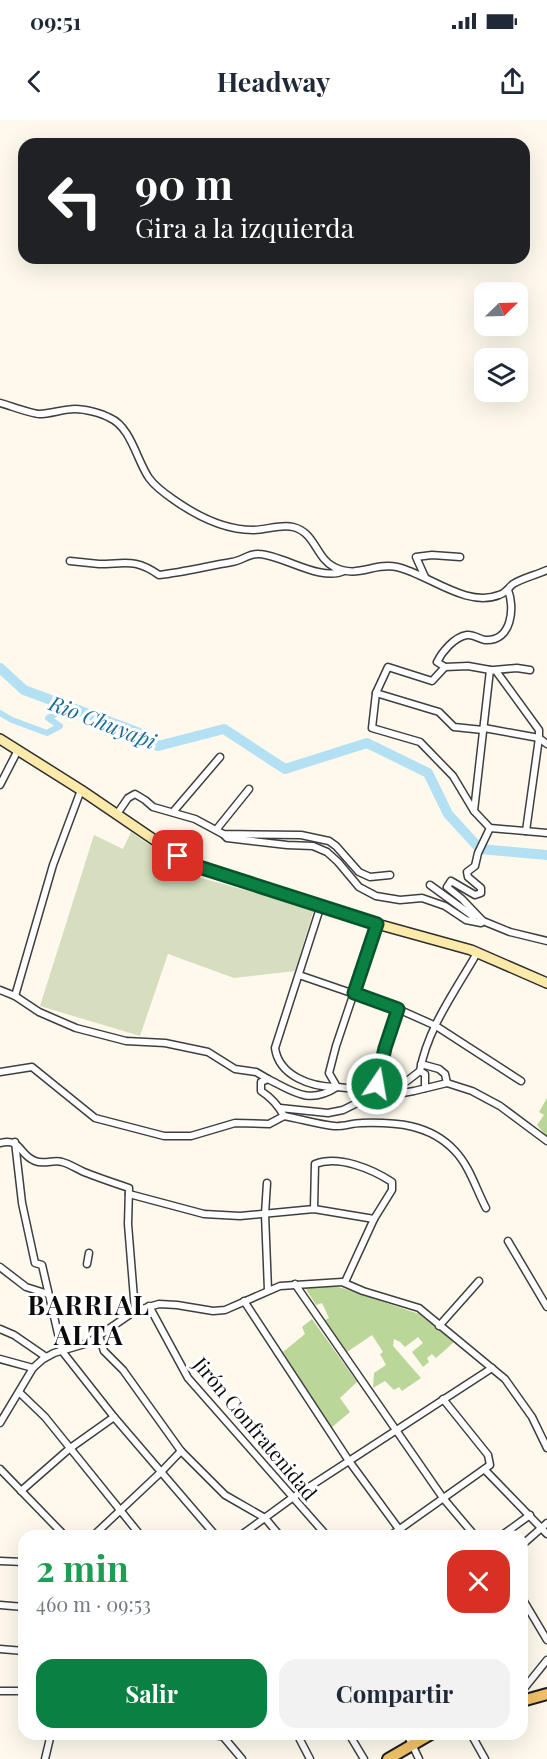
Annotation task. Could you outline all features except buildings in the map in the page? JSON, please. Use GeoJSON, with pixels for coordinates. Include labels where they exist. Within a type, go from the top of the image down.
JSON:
{"type":"FeatureCollection","features":[{"type":"Feature","properties":{"kind":"main road"},"geometry":{"type":"LineString","coordinates":[[0,740],[196,866],[377,924],[477,953],[547,983]]}},
{"type":"Feature","properties":{"kind":"main road"},"geometry":{"type":"LineString","coordinates":[[528,1697],[547,1694]]}},
{"type":"Feature","properties":{"kind":"main road"},"geometry":{"type":"LineString","coordinates":[[388,1759],[422,1740]]}},
{"type":"Feature","properties":{"kind":"street"},"geometry":{"type":"LineString","coordinates":[[0,403],[36,414],[76,409],[111,418],[122,426],[148,477],[177,502],[212,521],[239,529],[293,527],[303,531],[311,538],[322,559],[345,571]]}},
{"type":"Feature","properties":{"kind":"street"},"geometry":{"type":"LineString","coordinates":[[70,561],[100,564],[126,562],[147,566],[159,575],[184,573],[258,554],[315,571],[339,573],[397,567],[470,597],[497,596],[522,580],[547,570]]}},
{"type":"Feature","properties":{"kind":"street"},"geometry":{"type":"LineString","coordinates":[[425,577],[416,557],[432,555],[460,557]]}},
{"type":"Feature","properties":{"kind":"street"},"geometry":{"type":"LineString","coordinates":[[508,590],[513,610],[510,622],[502,634],[485,640],[467,635],[456,640],[441,653],[436,662],[445,667],[468,666],[500,674],[539,730],[526,831]]}},
{"type":"Feature","properties":{"kind":"street"},"geometry":{"type":"LineString","coordinates":[[445,667],[432,681],[388,667],[376,693],[372,728],[420,742],[453,776],[474,811],[490,828],[547,833]]}},
{"type":"Feature","properties":{"kind":"street"},"geometry":{"type":"LineString","coordinates":[[490,670],[517,668],[530,670]]}},
{"type":"Feature","properties":{"kind":"street"},"geometry":{"type":"LineString","coordinates":[[474,811],[490,670]]}},
{"type":"Feature","properties":{"kind":"street"},"geometry":{"type":"LineString","coordinates":[[376,693],[439,712],[454,727],[539,738],[547,744]]}},
{"type":"Feature","properties":{"kind":"street"},"geometry":{"type":"LineString","coordinates":[[0,786],[18,750]]}},
{"type":"Feature","properties":{"kind":"street"},"geometry":{"type":"LineString","coordinates":[[172,812],[220,757]]}},
{"type":"Feature","properties":{"kind":"street"},"geometry":{"type":"LineString","coordinates":[[216,830],[249,789]]}},
{"type":"Feature","properties":{"kind":"street"},"geometry":{"type":"LineString","coordinates":[[15,996],[53,865],[81,790]]}},
{"type":"Feature","properties":{"kind":"street"},"geometry":{"type":"LineString","coordinates":[[117,814],[128,798],[135,794],[153,807],[195,819],[224,834],[227,838],[313,846],[327,852],[359,887],[376,896],[400,900],[422,898],[445,906],[466,920],[481,923],[483,921]]}},
{"type":"Feature","properties":{"kind":"street"},"geometry":{"type":"LineString","coordinates":[[483,921],[447,887],[451,881],[475,895],[481,893],[481,888],[468,877],[468,872],[475,866],[478,853],[490,828]]}},
{"type":"Feature","properties":{"kind":"street"},"geometry":{"type":"LineString","coordinates":[[224,834],[310,836],[329,841],[336,846],[359,872],[370,877],[390,875]]}},
{"type":"Feature","properties":{"kind":"street"},"geometry":{"type":"LineString","coordinates":[[429,885],[492,926],[547,941]]}},
{"type":"Feature","properties":{"kind":"street"},"geometry":{"type":"LineString","coordinates":[[321,905],[275,1048],[276,1058],[305,1083],[356,1089],[407,1081],[421,1067],[436,1026],[477,953]]}},
{"type":"Feature","properties":{"kind":"street"},"geometry":{"type":"LineString","coordinates":[[337,1087],[329,1073],[377,924]]}},
{"type":"Feature","properties":{"kind":"street"},"geometry":{"type":"LineString","coordinates":[[299,975],[398,1009],[436,1026],[521,1081]]}},
{"type":"Feature","properties":{"kind":"street"},"geometry":{"type":"LineString","coordinates":[[0,990],[15,996],[39,1012],[76,1028],[126,1041],[165,1043],[208,1052],[235,1069],[256,1072],[293,1092],[310,1097],[326,1094],[337,1087]]}},
{"type":"Feature","properties":{"kind":"street"},"geometry":{"type":"LineString","coordinates":[[377,1084],[385,1048],[398,1009]]}},
{"type":"Feature","properties":{"kind":"street"},"geometry":{"type":"LineString","coordinates":[[0,1072],[32,1067],[95,1118],[164,1136],[191,1136],[235,1124],[269,1124],[284,1116],[336,1126],[359,1123],[406,1124],[428,1132],[445,1142],[457,1153],[475,1183],[486,1208]]}},
{"type":"Feature","properties":{"kind":"street"},"geometry":{"type":"LineString","coordinates":[[421,1067],[440,1069],[445,1074],[447,1083]]}},
{"type":"Feature","properties":{"kind":"street"},"geometry":{"type":"LineString","coordinates":[[421,1067],[425,1074],[425,1088]]}},
{"type":"Feature","properties":{"kind":"street"},"geometry":{"type":"LineString","coordinates":[[268,1078],[261,1082],[261,1091],[274,1099],[284,1116]]}},
{"type":"Feature","properties":{"kind":"street"},"geometry":{"type":"LineString","coordinates":[[280,1108],[328,1113],[343,1110],[363,1100],[447,1083],[472,1091],[500,1106],[547,1141]]}},
{"type":"Feature","properties":{"kind":"street"},"geometry":{"type":"LineString","coordinates":[[0,1143],[10,1140],[15,1142],[26,1156],[36,1161],[48,1164],[60,1161],[129,1188],[128,1224],[135,1311]]}},
{"type":"Feature","properties":{"kind":"street"},"geometry":{"type":"LineString","coordinates":[[15,1142],[22,1203],[35,1263],[42,1265],[62,1351],[114,1417],[211,1530]]}},
{"type":"Feature","properties":{"kind":"street"},"geometry":{"type":"LineString","coordinates":[[314,1209],[315,1164],[330,1161],[370,1169],[392,1182],[392,1190],[374,1219],[345,1282]]}},
{"type":"Feature","properties":{"kind":"street"},"geometry":{"type":"LineString","coordinates":[[267,1183],[265,1214],[268,1290]]}},
{"type":"Feature","properties":{"kind":"street"},"geometry":{"type":"LineString","coordinates":[[129,1194],[204,1214],[240,1216],[314,1209],[374,1219]]}},
{"type":"Feature","properties":{"kind":"street"},"geometry":{"type":"LineString","coordinates":[[508,1241],[547,1306]]}},
{"type":"Feature","properties":{"kind":"street"},"geometry":{"type":"LineString","coordinates":[[87,1264],[89,1253]]}},
{"type":"Feature","properties":{"kind":"street"},"geometry":{"type":"LineString","coordinates":[[0,1267],[26,1287],[48,1294]]}},
{"type":"Feature","properties":{"kind":"street"},"geometry":{"type":"LineString","coordinates":[[0,1423],[33,1368],[46,1357],[88,1343],[135,1311],[159,1304],[213,1311],[225,1310],[268,1290],[326,1281],[345,1282],[363,1291],[419,1308],[506,1379],[538,1427],[547,1448]]}},
{"type":"Feature","properties":{"kind":"street"},"geometry":{"type":"LineString","coordinates":[[439,1326],[479,1281]]}},
{"type":"Feature","properties":{"kind":"street"},"geometry":{"type":"LineString","coordinates":[[295,1284],[443,1498],[470,1530]]}},
{"type":"Feature","properties":{"kind":"street"},"geometry":{"type":"LineString","coordinates":[[244,1301],[349,1461],[400,1529],[490,1465],[488,1455],[443,1399]]}},
{"type":"Feature","properties":{"kind":"street","name":"Jirón Confratenidad"},"geometry":{"type":"LineString","coordinates":[[149,1306],[188,1378],[321,1530]]}},
{"type":"Feature","properties":{"kind":"street"},"geometry":{"type":"LineString","coordinates":[[0,1329],[14,1335],[46,1357]]}},
{"type":"Feature","properties":{"kind":"street"},"geometry":{"type":"LineString","coordinates":[[99,1336],[104,1351],[123,1370],[181,1451],[225,1495],[265,1518],[275,1530]]}},
{"type":"Feature","properties":{"kind":"street"},"geometry":{"type":"LineString","coordinates":[[0,1359],[33,1368]]}},
{"type":"Feature","properties":{"kind":"street"},"geometry":{"type":"LineString","coordinates":[[248,1530],[292,1498],[492,1368]]}},
{"type":"Feature","properties":{"kind":"street"},"geometry":{"type":"LineString","coordinates":[[19,1392],[45,1417],[136,1530]]}},
{"type":"Feature","properties":{"kind":"street"},"geometry":{"type":"LineString","coordinates":[[21,1491],[69,1449],[114,1417]]}},
{"type":"Feature","properties":{"kind":"street"},"geometry":{"type":"LineString","coordinates":[[99,1530],[181,1451]]}},
{"type":"Feature","properties":{"kind":"street"},"geometry":{"type":"LineString","coordinates":[[0,1469],[59,1530]]}},
{"type":"Feature","properties":{"kind":"street"},"geometry":{"type":"LineString","coordinates":[[484,1470],[545,1528],[528,1541]]}},
{"type":"Feature","properties":{"kind":"street"},"geometry":{"type":"LineString","coordinates":[[509,1530],[530,1515]]}},
{"type":"Feature","properties":{"kind":"street"},"geometry":{"type":"LineString","coordinates":[[0,1561],[18,1562]]}},
{"type":"Feature","properties":{"kind":"street"},"geometry":{"type":"LineString","coordinates":[[0,1605],[18,1606]]}},
{"type":"Feature","properties":{"kind":"street"},"geometry":{"type":"LineString","coordinates":[[528,1608],[547,1640]]}},
{"type":"Feature","properties":{"kind":"street"},"geometry":{"type":"LineString","coordinates":[[0,1649],[18,1650]]}},
{"type":"Feature","properties":{"kind":"street"},"geometry":{"type":"LineString","coordinates":[[528,1690],[547,1660]]}},
{"type":"Feature","properties":{"kind":"street"},"geometry":{"type":"LineString","coordinates":[[0,1691],[18,1691]]}},
{"type":"Feature","properties":{"kind":"street"},"geometry":{"type":"LineString","coordinates":[[45,1759],[50,1740]]}},
{"type":"Feature","properties":{"kind":"street"},"geometry":{"type":"LineString","coordinates":[[225,1740],[242,1759]]}},
{"type":"Feature","properties":{"kind":"street"},"geometry":{"type":"LineString","coordinates":[[300,1740],[310,1759]]}},
{"type":"Feature","properties":{"kind":"street"},"geometry":{"type":"LineString","coordinates":[[353,1740],[364,1759]]}},
{"type":"Feature","properties":{"kind":"street"},"geometry":{"type":"LineString","coordinates":[[410,1740],[419,1759]]}},
{"type":"Feature","properties":{"kind":"street"},"geometry":{"type":"LineString","coordinates":[[474,1740],[485,1759]]}},
{"type":"Feature","properties":{"kind":"green space"},"geometry":{"type":"Polygon","coordinates":[[[131,832],[201,878],[314,909],[295,971],[234,978],[168,954],[140,1036],[40,1006],[94,835],[123,849],[131,832]]]}},
{"type":"Feature","properties":{"kind":"green space"},"geometry":{"type":"Polygon","coordinates":[[[547,1098],[547,1137],[537,1125],[544,1115],[539,1112],[547,1098]]]}},
{"type":"Feature","properties":{"kind":"green space"},"geometry":{"type":"Polygon","coordinates":[[[324,1284],[419,1314],[454,1342],[436,1358],[432,1354],[427,1358],[429,1362],[423,1367],[412,1352],[423,1343],[418,1337],[405,1347],[394,1339],[393,1346],[421,1378],[402,1391],[399,1387],[394,1390],[385,1381],[373,1388],[374,1373],[386,1365],[380,1354],[383,1352],[372,1335],[347,1352],[325,1320],[329,1318],[322,1303],[316,1305],[304,1286],[324,1284]]]}},
{"type":"Feature","properties":{"kind":"green space"},"geometry":{"type":"Polygon","coordinates":[[[312,1319],[357,1382],[340,1398],[350,1412],[331,1428],[283,1352],[305,1334],[302,1327],[312,1319]]]}},
{"type":"Feature","properties":{"kind":"waterway","name":"Rio Chuyapi"},"geometry":{"type":"LineString","coordinates":[[0,668],[24,690],[137,732],[158,746],[224,729],[285,769],[367,743],[428,773],[448,814],[480,849],[547,855]]}},
{"type":"Feature","properties":{"kind":"waterway"},"geometry":{"type":"LineString","coordinates":[[0,713],[47,733],[60,726],[48,718],[70,707]]}},
{"type":"Feature","properties":{"kind":"district","name":"BARRIAL ALTA"},"geometry":{"type":"Point","coordinates":[89,1319]}},
{"type":"Feature","properties":{"kind":"route"},"geometry":{"type":"LineString","coordinates":[[178,856],[196,866],[377,924],[354,993],[398,1009],[385,1048],[377,1084]]}}]}
